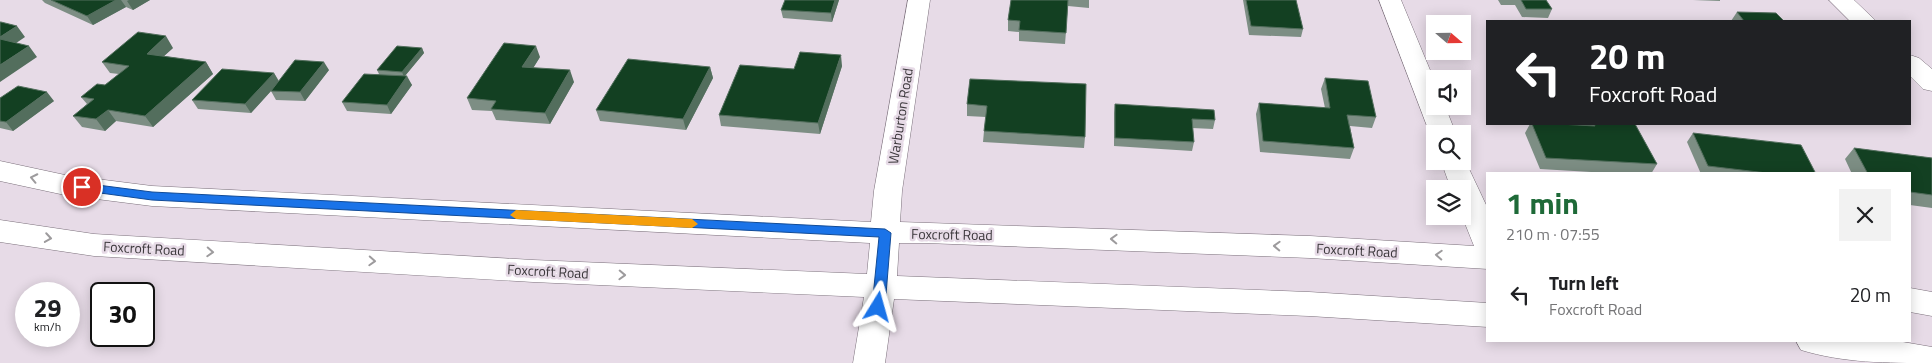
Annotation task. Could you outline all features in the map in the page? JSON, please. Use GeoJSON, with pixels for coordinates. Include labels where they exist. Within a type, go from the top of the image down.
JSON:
{"type":"FeatureCollection","features":[{"type":"Feature","properties":{"kind":"street","name":"Warburton Road"},"geometry":{"type":"LineString","coordinates":[[882,288],[890,180],[919,0]]}},
{"type":"Feature","properties":{"kind":"street"},"geometry":{"type":"LineString","coordinates":[[1390,0],[1439,125]]}},
{"type":"Feature","properties":{"kind":"street"},"geometry":{"type":"LineString","coordinates":[[1840,0],[1863,20]]}},
{"type":"Feature","properties":{"kind":"street"},"geometry":{"type":"LineString","coordinates":[[1911,64],[1932,83]]}},
{"type":"Feature","properties":{"kind":"street"},"geometry":{"type":"LineString","coordinates":[[1458,170],[1486,240]]}},
{"type":"Feature","properties":{"kind":"street","name":"Foxcroft Road"},"geometry":{"type":"LineString","coordinates":[[0,171],[65,185],[152,196],[885,233],[926,232],[1310,247],[1486,258]]}},
{"type":"Feature","properties":{"kind":"street","name":"Foxcroft Road"},"geometry":{"type":"LineString","coordinates":[[0,230],[94,246],[540,271],[846,284],[882,288],[1309,304],[1486,315]]}},
{"type":"Feature","properties":{"kind":"street"},"geometry":{"type":"LineString","coordinates":[[869,363],[882,288]]}},
{"type":"Feature","properties":{"kind":"street"},"geometry":{"type":"LineString","coordinates":[[1911,300],[1932,304]]}},
{"type":"Feature","properties":{"kind":"street"},"geometry":{"type":"LineString","coordinates":[[1818,342],[1932,360]]}},
{"type":"Feature","properties":{"kind":"building"},"geometry":{"type":"Polygon","coordinates":[[[51,0],[116,0],[87,16],[51,0]]]}},
{"type":"Feature","properties":{"kind":"building"},"geometry":{"type":"Polygon","coordinates":[[[785,0],[835,0],[831,13],[781,10],[785,0]]]}},
{"type":"Feature","properties":{"kind":"building"},"geometry":{"type":"Polygon","coordinates":[[[1011,0],[1068,0],[1066,33],[1019,30],[1020,21],[1008,20],[1011,0]]]}},
{"type":"Feature","properties":{"kind":"building"},"geometry":{"type":"Polygon","coordinates":[[[1246,0],[1296,0],[1303,29],[1251,26],[1246,0]]]}},
{"type":"Feature","properties":{"kind":"building"},"geometry":{"type":"Polygon","coordinates":[[[1521,0],[1546,0],[1552,9],[1526,9],[1521,0]]]}},
{"type":"Feature","properties":{"kind":"building"},"geometry":{"type":"Polygon","coordinates":[[[1737,12],[1776,13],[1783,20],[1743,20],[1737,12]]]}},
{"type":"Feature","properties":{"kind":"building"},"geometry":{"type":"Polygon","coordinates":[[[1,22],[17,26],[0,37],[1,22]]]}},
{"type":"Feature","properties":{"kind":"building"},"geometry":{"type":"Polygon","coordinates":[[[138,32],[166,36],[147,54],[206,62],[145,116],[108,110],[96,119],[73,116],[94,99],[81,97],[97,84],[105,85],[129,66],[102,62],[138,32]]]}},
{"type":"Feature","properties":{"kind":"building"},"geometry":{"type":"Polygon","coordinates":[[[0,39],[29,46],[0,65],[0,39]]]}},
{"type":"Feature","properties":{"kind":"building"},"geometry":{"type":"Polygon","coordinates":[[[504,43],[536,46],[522,67],[570,70],[545,113],[491,109],[496,101],[467,98],[504,43]]]}},
{"type":"Feature","properties":{"kind":"building"},"geometry":{"type":"Polygon","coordinates":[[[397,46],[422,48],[402,72],[377,70],[397,46]]]}},
{"type":"Feature","properties":{"kind":"building"},"geometry":{"type":"Polygon","coordinates":[[[800,52],[841,55],[818,123],[719,115],[740,65],[794,69],[800,52]]]}},
{"type":"Feature","properties":{"kind":"building"},"geometry":{"type":"Polygon","coordinates":[[[628,59],[710,67],[683,119],[596,110],[628,59]]]}},
{"type":"Feature","properties":{"kind":"building"},"geometry":{"type":"Polygon","coordinates":[[[295,60],[324,62],[300,92],[271,91],[295,60]]]}},
{"type":"Feature","properties":{"kind":"building"},"geometry":{"type":"Polygon","coordinates":[[[222,69],[274,73],[245,104],[192,100],[222,69]]]}},
{"type":"Feature","properties":{"kind":"building"},"geometry":{"type":"Polygon","coordinates":[[[364,74],[407,76],[387,105],[342,102],[364,74]]]}},
{"type":"Feature","properties":{"kind":"building"},"geometry":{"type":"Polygon","coordinates":[[[1325,78],[1368,81],[1376,117],[1347,115],[1354,148],[1263,141],[1259,103],[1330,108],[1325,78]]]}},
{"type":"Feature","properties":{"kind":"building"},"geometry":{"type":"Polygon","coordinates":[[[970,79],[1086,84],[1085,137],[984,131],[987,106],[967,104],[970,79]]]}},
{"type":"Feature","properties":{"kind":"building"},"geometry":{"type":"Polygon","coordinates":[[[18,86],[47,92],[6,122],[0,121],[0,98],[18,86]]]}},
{"type":"Feature","properties":{"kind":"building"},"geometry":{"type":"Polygon","coordinates":[[[1115,104],[1214,110],[1215,120],[1192,119],[1194,142],[1115,138],[1115,104]]]}},
{"type":"Feature","properties":{"kind":"building"},"geometry":{"type":"Polygon","coordinates":[[[1532,125],[1636,125],[1657,164],[1546,158],[1532,125]]]}},
{"type":"Feature","properties":{"kind":"building"},"geometry":{"type":"Polygon","coordinates":[[[1693,133],[1801,145],[1815,172],[1758,172],[1708,166],[1693,133]]]}},
{"type":"Feature","properties":{"kind":"building"},"geometry":{"type":"Polygon","coordinates":[[[1854,148],[1932,158],[1932,195],[1911,192],[1911,172],[1867,172],[1854,148]]]}},
{"type":"Feature","properties":{"kind":"slow traffic"},"geometry":{"type":"LineString","coordinates":[[516,215],[692,224]]}},
{"type":"Feature","properties":{"kind":"route"},"geometry":{"type":"LineString","coordinates":[[82,187],[152,196],[885,233],[882,288],[878,307]]}}]}
